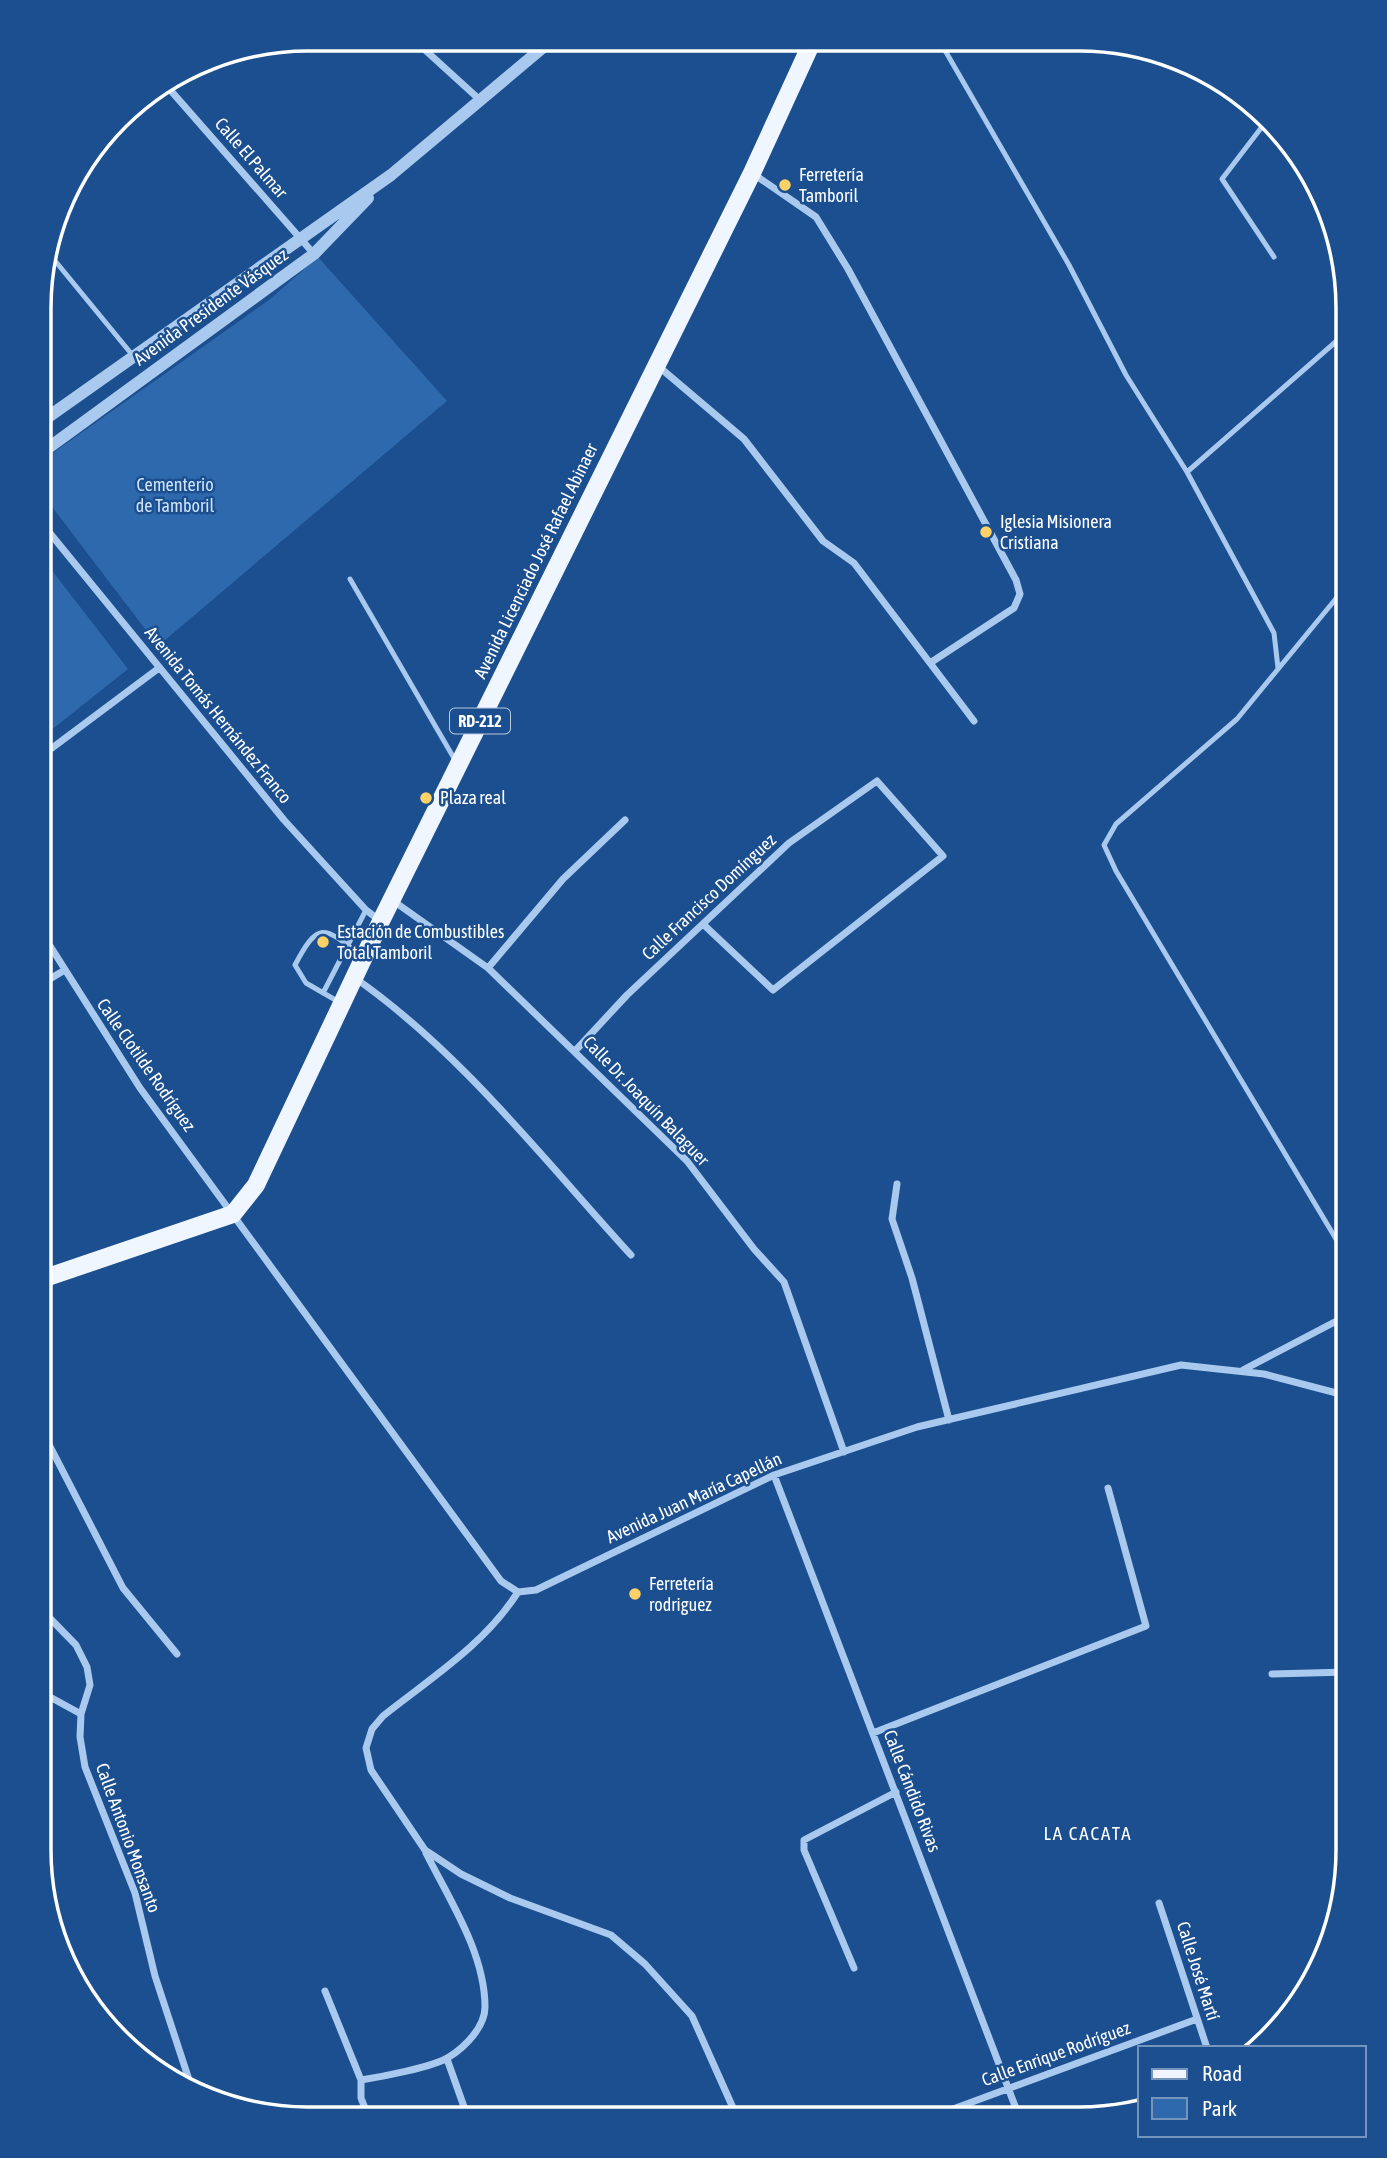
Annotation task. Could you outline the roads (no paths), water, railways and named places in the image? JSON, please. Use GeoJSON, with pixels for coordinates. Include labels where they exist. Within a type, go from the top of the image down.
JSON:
{"type":"FeatureCollection","features":[{"type":"Feature","properties":{"kind":"main road","name":"Avenida Licenciado José Rafael Abinaer"},"geometry":{"type":"LineString","coordinates":[[233,1214],[256,1185],[381,921],[752,173],[808,51]]}},
{"type":"Feature","properties":{"kind":"main road"},"geometry":{"type":"LineString","coordinates":[[51,1276],[233,1214]]}},
{"type":"Feature","properties":{"kind":"street"},"geometry":{"type":"LineString","coordinates":[[426,51],[480,100]]}},
{"type":"Feature","properties":{"kind":"street","name":"Avenida Presidente Vásquez"},"geometry":{"type":"LineString","coordinates":[[51,415],[391,175],[539,51]]}},
{"type":"Feature","properties":{"kind":"street","name":"Calle El Palmar"},"geometry":{"type":"LineString","coordinates":[[171,90],[314,254]]}},
{"type":"Feature","properties":{"kind":"street"},"geometry":{"type":"LineString","coordinates":[[752,173],[816,217],[855,281],[1016,580],[1020,594],[1014,608],[930,663]]}},
{"type":"Feature","properties":{"kind":"street","name":"Avenida Presidente Vásquez"},"geometry":{"type":"LineString","coordinates":[[51,446],[314,254],[391,175]]}},
{"type":"Feature","properties":{"kind":"street"},"geometry":{"type":"LineString","coordinates":[[656,364],[744,439],[823,541],[854,563],[974,721]]}},
{"type":"Feature","properties":{"kind":"street","name":"Avenida Tomás Hernández Franco"},"geometry":{"type":"LineString","coordinates":[[51,535],[284,820],[366,910],[381,921]]}},
{"type":"Feature","properties":{"kind":"street"},"geometry":{"type":"LineString","coordinates":[[51,749],[159,668]]}},
{"type":"Feature","properties":{"kind":"street","name":"Calle Francisco Domínguez"},"geometry":{"type":"LineString","coordinates":[[575,1051],[627,995],[789,843],[877,781],[943,856],[773,990],[704,925]]}},
{"type":"Feature","properties":{"kind":"street"},"geometry":{"type":"LineString","coordinates":[[488,968],[563,879],[625,820]]}},
{"type":"Feature","properties":{"kind":"street","name":"Calle Dr. Joaquín Balaguer"},"geometry":{"type":"LineString","coordinates":[[392,900],[488,968],[687,1161],[754,1249],[784,1282],[844,1452]]}},
{"type":"Feature","properties":{"kind":"street","name":"Calle Clotilde Rodríguez"},"geometry":{"type":"LineString","coordinates":[[51,949],[140,1088],[233,1214]]}},
{"type":"Feature","properties":{"kind":"street"},"geometry":{"type":"LineString","coordinates":[[51,979],[64,971]]}},
{"type":"Feature","properties":{"kind":"street"},"geometry":{"type":"LineString","coordinates":[[354,978],[386,1000],[453,1062],[631,1255]]}},
{"type":"Feature","properties":{"kind":"street"},"geometry":{"type":"LineString","coordinates":[[897,1184],[892,1219],[912,1278],[949,1420]]}},
{"type":"Feature","properties":{"kind":"street"},"geometry":{"type":"LineString","coordinates":[[233,1214],[501,1581],[518,1592],[499,1620],[467,1651],[383,1716],[372,1729],[366,1748],[371,1770],[425,1850],[467,1934],[479,1971],[485,2009],[475,2034],[447,2059],[361,2080]]}},
{"type":"Feature","properties":{"kind":"street"},"geometry":{"type":"LineString","coordinates":[[1242,1371],[1336,1321]]}},
{"type":"Feature","properties":{"kind":"street","name":"Avenida Juan María Capellán"},"geometry":{"type":"LineString","coordinates":[[518,1592],[536,1590],[774,1475],[949,1420],[1181,1365],[1242,1371],[1336,1393]]}},
{"type":"Feature","properties":{"kind":"street"},"geometry":{"type":"LineString","coordinates":[[51,1448],[123,1588],[177,1654]]}},
{"type":"Feature","properties":{"kind":"street","name":"Calle Cándido Rivas"},"geometry":{"type":"LineString","coordinates":[[774,1475],[1016,2107]]}},
{"type":"Feature","properties":{"kind":"street"},"geometry":{"type":"LineString","coordinates":[[873,1733],[1146,1626],[1108,1488]]}},
{"type":"Feature","properties":{"kind":"street","name":"Calle Antonio Monsanto"},"geometry":{"type":"LineString","coordinates":[[51,1619],[76,1645],[87,1667],[90,1685],[81,1714],[79,1737],[85,1767],[135,1893],[155,1976],[188,2078]]}},
{"type":"Feature","properties":{"kind":"street"},"geometry":{"type":"LineString","coordinates":[[1272,1674],[1336,1672]]}},
{"type":"Feature","properties":{"kind":"street"},"geometry":{"type":"LineString","coordinates":[[51,1698],[81,1714]]}},
{"type":"Feature","properties":{"kind":"street"},"geometry":{"type":"LineString","coordinates":[[854,1968],[804,1850],[804,1840],[896,1792]]}},
{"type":"Feature","properties":{"kind":"street"},"geometry":{"type":"LineString","coordinates":[[425,1850],[461,1874],[510,1898],[611,1935],[645,1964],[692,2016],[733,2107]]}},
{"type":"Feature","properties":{"kind":"street","name":"Calle José Martí"},"geometry":{"type":"LineString","coordinates":[[1159,1903],[1206,2046]]}},
{"type":"Feature","properties":{"kind":"street"},"geometry":{"type":"LineString","coordinates":[[325,1991],[361,2080],[361,2098],[365,2107]]}},
{"type":"Feature","properties":{"kind":"street","name":"Calle Enrique Rodríguez"},"geometry":{"type":"LineString","coordinates":[[958,2107],[1196,2019]]}},
{"type":"Feature","properties":{"kind":"street"},"geometry":{"type":"LineString","coordinates":[[447,2059],[464,2107]]}},
{"type":"Feature","properties":{"kind":"lane"},"geometry":{"type":"LineString","coordinates":[[945,51],[1069,265],[1126,375],[1187,472],[1274,633],[1278,668]]}},
{"type":"Feature","properties":{"kind":"lane"},"geometry":{"type":"LineString","coordinates":[[1262,127],[1222,179],[1274,257]]}},
{"type":"Feature","properties":{"kind":"lane"},"geometry":{"type":"LineString","coordinates":[[55,262],[134,357]]}},
{"type":"Feature","properties":{"kind":"lane"},"geometry":{"type":"LineString","coordinates":[[1187,472],[1336,342]]}},
{"type":"Feature","properties":{"kind":"lane"},"geometry":{"type":"LineString","coordinates":[[350,579],[458,766]]}},
{"type":"Feature","properties":{"kind":"lane"},"geometry":{"type":"LineString","coordinates":[[1336,598],[1237,719],[1116,824],[1104,845],[1116,871],[1336,1239]]}},
{"type":"Feature","properties":{"kind":"lane"},"geometry":{"type":"LineString","coordinates":[[323,993],[366,910]]}},
{"type":"Feature","properties":{"kind":"lane"},"geometry":{"type":"LineString","coordinates":[[342,1003],[306,983],[295,965],[317,932],[324,931],[334,934],[364,958]]}},
{"type":"Feature","properties":{"kind":"place","name":"Ferretería Tamboril"},"geometry":{"type":"Point","coordinates":[785,185]}},
{"type":"Feature","properties":{"kind":"place","name":"Iglesia Misionera Cristiana"},"geometry":{"type":"Point","coordinates":[986,532]}},
{"type":"Feature","properties":{"kind":"place","name":"Plaza real"},"geometry":{"type":"Point","coordinates":[426,798]}},
{"type":"Feature","properties":{"kind":"place","name":"Estación de Combustibles Total Tamboril"},"geometry":{"type":"Point","coordinates":[323,942]}},
{"type":"Feature","properties":{"kind":"place","name":"Ferretería rodriguez"},"geometry":{"type":"Point","coordinates":[635,1594]}},
{"type":"Feature","properties":{"kind":"district","name":"LA CACATA"},"geometry":{"type":"Point","coordinates":[1088,1833]}},
{"type":"Feature","properties":{"kind":"park label","name":"Cementerio de Tamboril"},"geometry":{"type":"Point","coordinates":[175,495]}}]}
